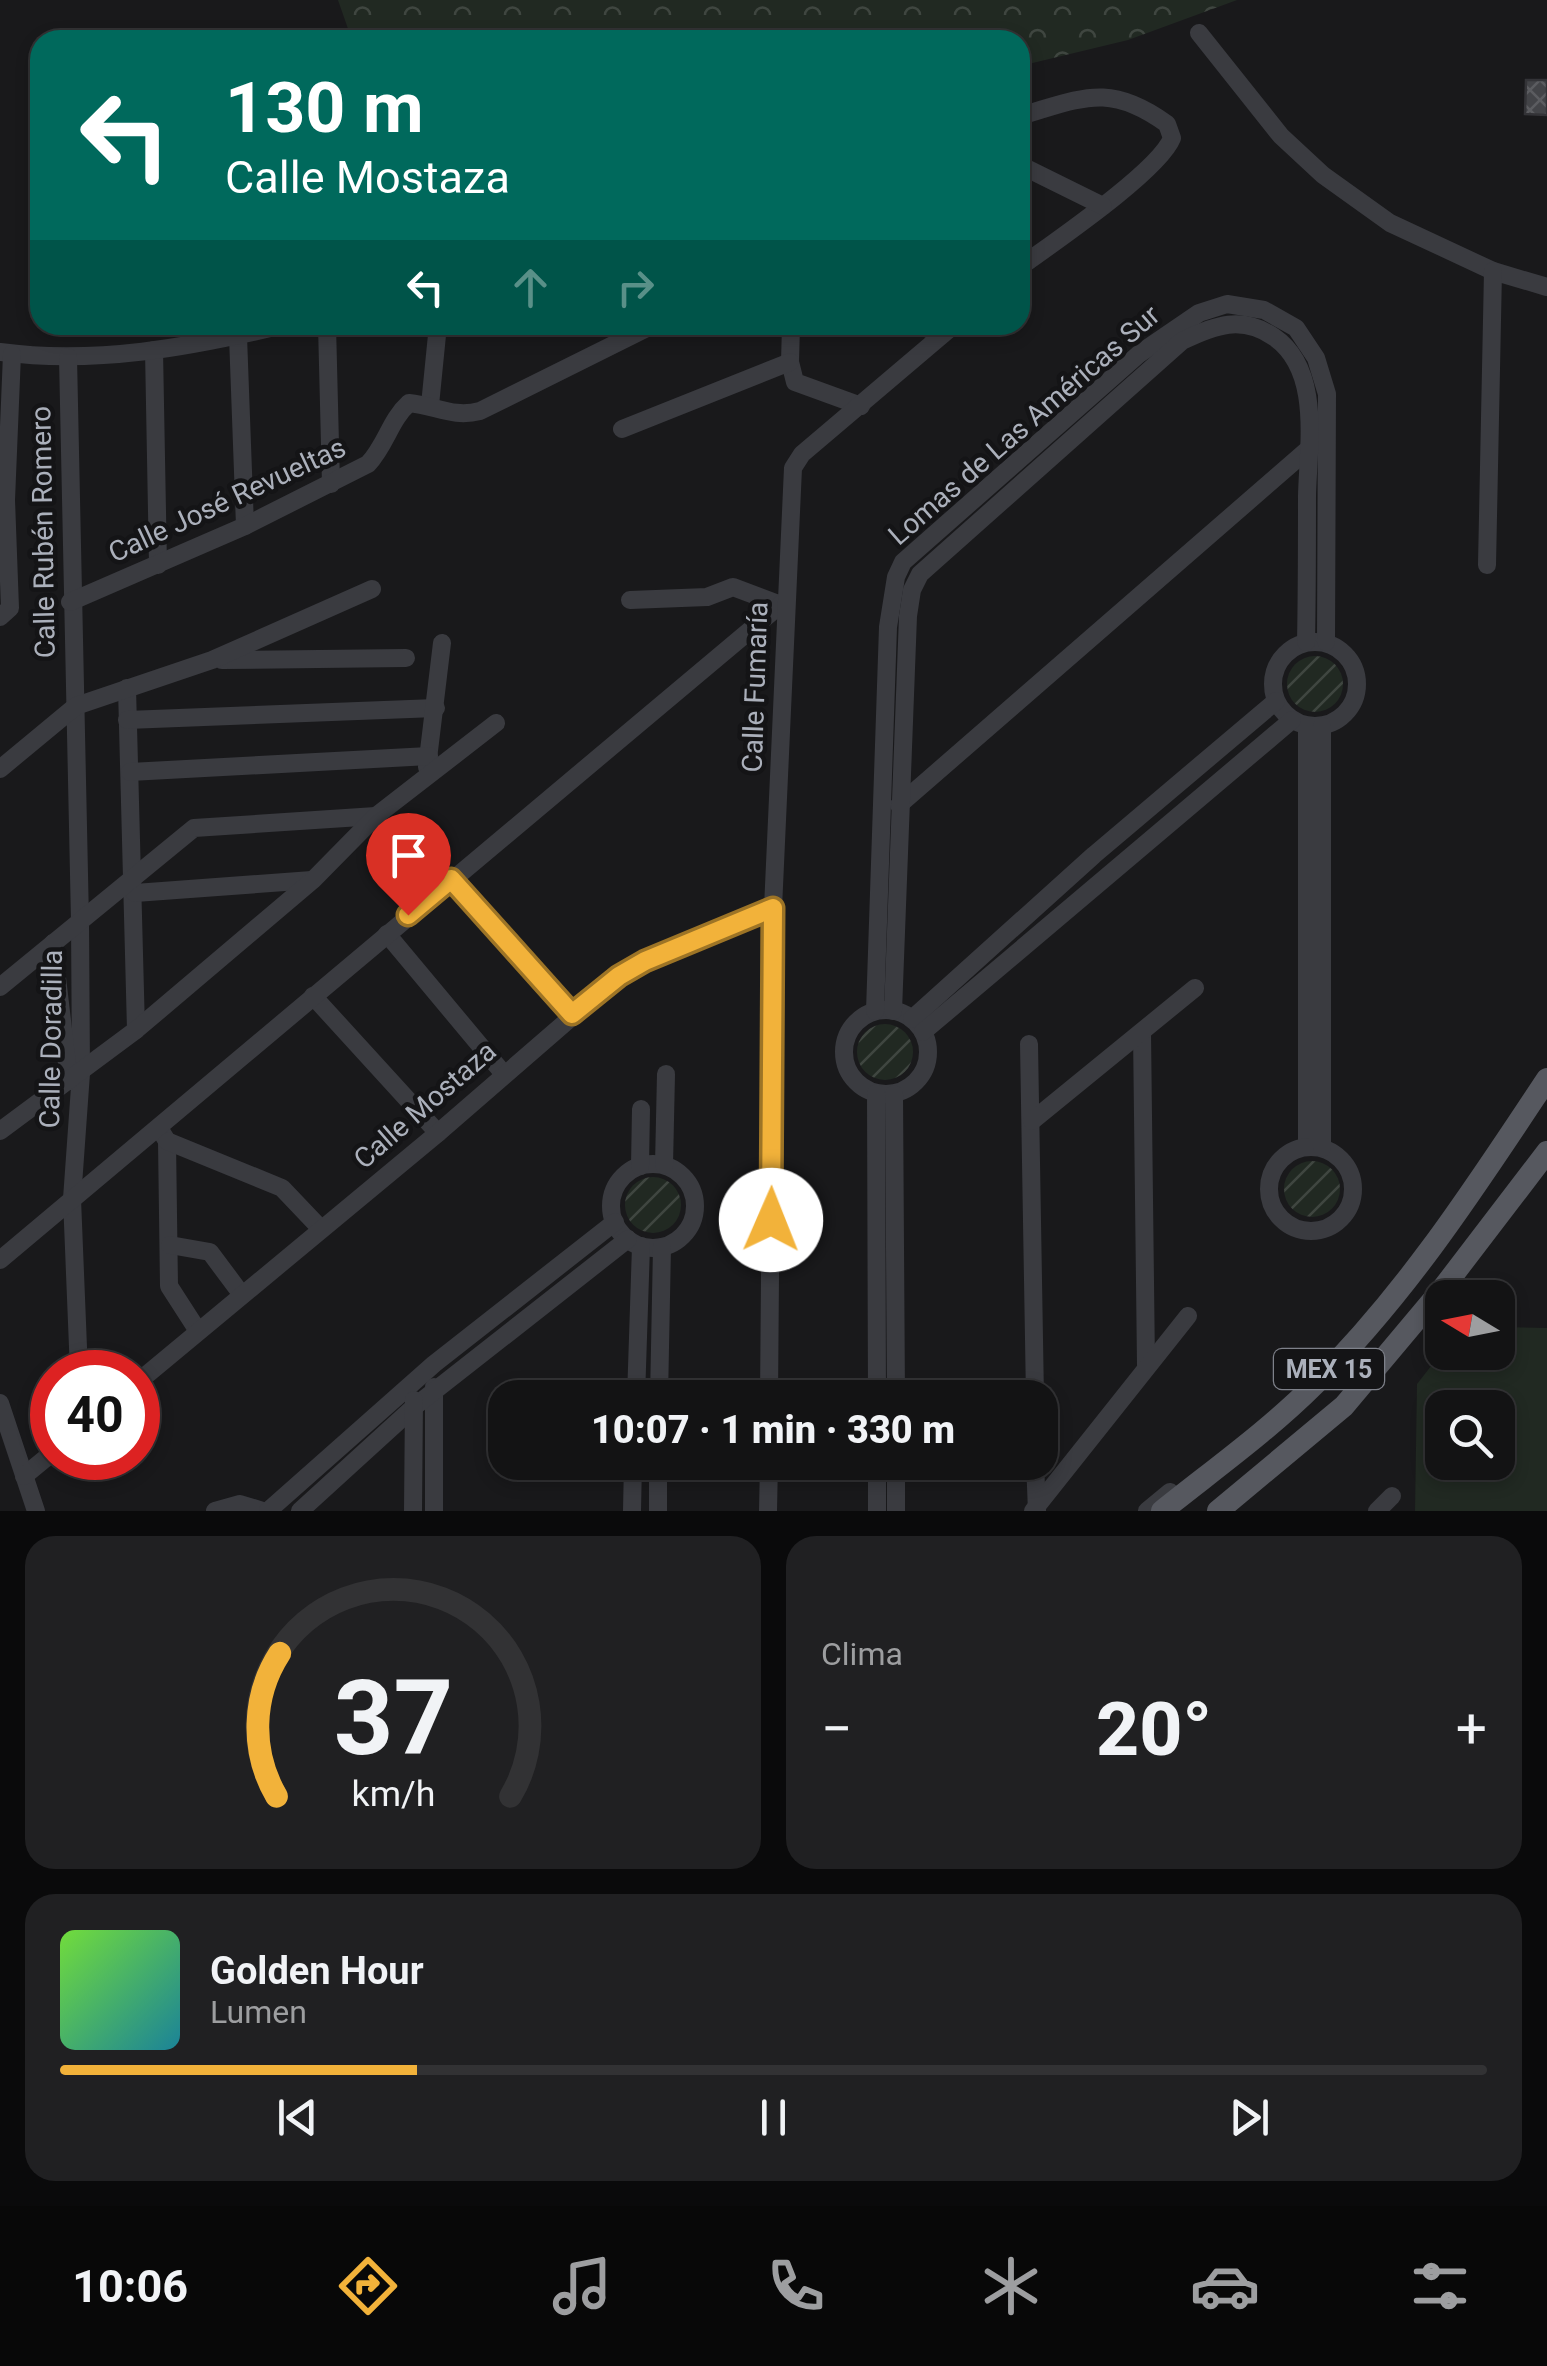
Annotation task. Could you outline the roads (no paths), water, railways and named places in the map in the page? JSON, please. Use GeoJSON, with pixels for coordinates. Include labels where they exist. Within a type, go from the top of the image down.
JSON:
{"type":"FeatureCollection","features":[{"type":"Feature","properties":{"kind":"main road","name":"MEX 15"},"geometry":{"type":"LineString","coordinates":[[1162,1511],[1260,1434],[1366,1330],[1469,1200],[1547,1079]]}},
{"type":"Feature","properties":{"kind":"main road"},"geometry":{"type":"LineString","coordinates":[[1508,1138],[1516,1154],[1526,1159],[1547,1151]]}},
{"type":"Feature","properties":{"kind":"main road","name":"MEX 15"},"geometry":{"type":"LineString","coordinates":[[1218,1511],[1344,1406],[1443,1288],[1547,1151]]}},
{"type":"Feature","properties":{"kind":"main road"},"geometry":{"type":"LineString","coordinates":[[1485,1175],[1500,1174],[1507,1179],[1510,1199]]}},
{"type":"Feature","properties":{"kind":"street"},"geometry":{"type":"LineString","coordinates":[[1200,34],[1281,136],[1323,175],[1390,223],[1492,271],[1547,287]]}},
{"type":"Feature","properties":{"kind":"street"},"geometry":{"type":"LineString","coordinates":[[1030,114],[1107,96],[1136,104],[1170,128],[1170,145],[1102,206],[1030,260]]}},
{"type":"Feature","properties":{"kind":"street"},"geometry":{"type":"LineString","coordinates":[[1030,171],[1102,206]]}},
{"type":"Feature","properties":{"kind":"street"},"geometry":{"type":"LineString","coordinates":[[1487,565],[1492,271]]}},
{"type":"Feature","properties":{"kind":"street","name":"Lomas de Las Américas Sur"},"geometry":{"type":"LineString","coordinates":[[884,1011],[902,804],[912,590],[920,574],[1165,334],[1199,313],[1227,304],[1264,310],[1296,328],[1316,358],[1327,394],[1326,642]]}},
{"type":"Feature","properties":{"kind":"street","name":"Lomas de Las Américas Sur"},"geometry":{"type":"LineString","coordinates":[[884,1011],[882,818],[888,628],[896,577],[903,562],[1182,341],[1209,328],[1237,322],[1262,328],[1283,343],[1299,365],[1309,408],[1306,642]]}},
{"type":"Feature","properties":{"kind":"street"},"geometry":{"type":"LineString","coordinates":[[5,598],[6,353],[68,357],[154,350],[242,335]]}},
{"type":"Feature","properties":{"kind":"street"},"geometry":{"type":"LineString","coordinates":[[327,335],[332,484]]}},
{"type":"Feature","properties":{"kind":"street"},"geometry":{"type":"LineString","coordinates":[[437,335],[430,405],[461,416],[480,411],[633,335]]}},
{"type":"Feature","properties":{"kind":"street"},"geometry":{"type":"LineString","coordinates":[[791,335],[790,362],[795,382],[861,406],[942,335]]}},
{"type":"Feature","properties":{"kind":"street"},"geometry":{"type":"LineString","coordinates":[[238,336],[246,526]]}},
{"type":"Feature","properties":{"kind":"street"},"geometry":{"type":"LineString","coordinates":[[154,350],[158,565]]}},
{"type":"Feature","properties":{"kind":"street","name":"Calle Rubén Romero"},"geometry":{"type":"LineString","coordinates":[[68,357],[70,602],[76,706]]}},
{"type":"Feature","properties":{"kind":"street"},"geometry":{"type":"LineString","coordinates":[[622,429],[790,362]]}},
{"type":"Feature","properties":{"kind":"street","name":"Calle José Revueltas"},"geometry":{"type":"LineString","coordinates":[[70,602],[332,484],[368,464],[382,450],[398,413],[410,404],[430,405]]}},
{"type":"Feature","properties":{"kind":"street","name":"Calle Fumaría"},"geometry":{"type":"LineString","coordinates":[[769,1380],[773,908],[782,602],[792,468],[802,454],[861,406]]}},
{"type":"Feature","properties":{"kind":"street"},"geometry":{"type":"LineString","coordinates":[[882,818],[1326,434]]}},
{"type":"Feature","properties":{"kind":"street"},"geometry":{"type":"LineString","coordinates":[[630,600],[707,597],[733,587],[782,602]]}},
{"type":"Feature","properties":{"kind":"street"},"geometry":{"type":"LineString","coordinates":[[0,769],[76,706],[212,660],[372,589]]}},
{"type":"Feature","properties":{"kind":"street"},"geometry":{"type":"LineString","coordinates":[[0,1260],[72,1199],[163,1134],[313,996],[782,602]]}},
{"type":"Feature","properties":{"kind":"street"},"geometry":{"type":"LineString","coordinates":[[917,1025],[1108,872],[1307,724],[1338,720],[1350,708],[1357,677],[1352,662],[1341,649],[1326,642],[1306,642],[1292,648],[1274,671],[1276,702],[1307,724]]}},
{"type":"Feature","properties":{"kind":"street"},"geometry":{"type":"LineString","coordinates":[[424,780],[442,644]]}},
{"type":"Feature","properties":{"kind":"street"},"geometry":{"type":"LineString","coordinates":[[212,660],[406,658]]}},
{"type":"Feature","properties":{"kind":"street"},"geometry":{"type":"LineString","coordinates":[[127,688],[136,1030]]}},
{"type":"Feature","properties":{"kind":"street"},"geometry":{"type":"LineString","coordinates":[[917,1025],[1094,856],[1276,702]]}},
{"type":"Feature","properties":{"kind":"street","name":"Calle Doradilla"},"geometry":{"type":"LineString","coordinates":[[76,706],[80,920],[72,1199],[78,1350]]}},
{"type":"Feature","properties":{"kind":"street"},"geometry":{"type":"LineString","coordinates":[[127,720],[436,708]]}},
{"type":"Feature","properties":{"kind":"street"},"geometry":{"type":"LineString","coordinates":[[0,1131],[136,1030],[312,880],[376,816],[496,723]]}},
{"type":"Feature","properties":{"kind":"street"},"geometry":{"type":"LineString","coordinates":[[1307,724],[1314,938],[1314,1148]]}},
{"type":"Feature","properties":{"kind":"street"},"geometry":{"type":"LineString","coordinates":[[130,772],[429,756]]}},
{"type":"Feature","properties":{"kind":"street"},"geometry":{"type":"LineString","coordinates":[[0,987],[80,920],[134,885],[194,828],[376,816]]}},
{"type":"Feature","properties":{"kind":"street"},"geometry":{"type":"LineString","coordinates":[[1094,856],[1108,872]]}},
{"type":"Feature","properties":{"kind":"street"},"geometry":{"type":"LineString","coordinates":[[451,879],[572,1014]]}},
{"type":"Feature","properties":{"kind":"street"},"geometry":{"type":"LineString","coordinates":[[134,885],[312,880]]}},
{"type":"Feature","properties":{"kind":"street","name":"Calle Mostaza"},"geometry":{"type":"LineString","coordinates":[[160,1363],[438,1133],[619,976],[645,961],[773,908]]}},
{"type":"Feature","properties":{"kind":"street"},"geometry":{"type":"LineString","coordinates":[[387,934],[504,1073]]}},
{"type":"Feature","properties":{"kind":"street"},"geometry":{"type":"LineString","coordinates":[[53,943],[75,1077]]}},
{"type":"Feature","properties":{"kind":"street"},"geometry":{"type":"LineString","coordinates":[[1032,1121],[1195,988]]}},
{"type":"Feature","properties":{"kind":"street"},"geometry":{"type":"LineString","coordinates":[[313,996],[438,1133]]}},
{"type":"Feature","properties":{"kind":"street"},"geometry":{"type":"LineString","coordinates":[[884,1011],[917,1025],[928,1058],[924,1070],[906,1089],[885,1093],[855,1081],[848,1071],[844,1046],[854,1024],[884,1011]]}},
{"type":"Feature","properties":{"kind":"street"},"geometry":{"type":"LineString","coordinates":[[1142,1032],[1146,1365]]}},
{"type":"Feature","properties":{"kind":"street"},"geometry":{"type":"LineString","coordinates":[[1029,1044],[1035,1380]]}},
{"type":"Feature","properties":{"kind":"street"},"geometry":{"type":"LineString","coordinates":[[664,1165],[666,1074]]}},
{"type":"Feature","properties":{"kind":"street"},"geometry":{"type":"LineString","coordinates":[[879,1380],[886,1323],[885,1093]]}},
{"type":"Feature","properties":{"kind":"street"},"geometry":{"type":"LineString","coordinates":[[640,1166],[641,1109]]}},
{"type":"Feature","properties":{"kind":"street"},"geometry":{"type":"LineString","coordinates":[[163,1134],[282,1188],[322,1230]]}},
{"type":"Feature","properties":{"kind":"street"},"geometry":{"type":"LineString","coordinates":[[163,1134],[169,1286],[198,1331]]}},
{"type":"Feature","properties":{"kind":"street"},"geometry":{"type":"LineString","coordinates":[[1314,1148],[1335,1154],[1346,1164],[1354,1192],[1342,1219],[1330,1228],[1301,1231],[1277,1214],[1270,1201],[1269,1186],[1272,1172],[1281,1160],[1314,1148]]}},
{"type":"Feature","properties":{"kind":"street"},"geometry":{"type":"LineString","coordinates":[[664,1165],[686,1181],[694,1207],[685,1232],[662,1246],[635,1243],[614,1222],[611,1200],[615,1188],[630,1170],[664,1165]]}},
{"type":"Feature","properties":{"kind":"street"},"geometry":{"type":"LineString","coordinates":[[1146,1511],[1304,1384],[1392,1288],[1470,1182],[1485,1175]]}},
{"type":"Feature","properties":{"kind":"street"},"geometry":{"type":"LineString","coordinates":[[215,1511],[240,1504],[265,1511],[434,1364],[614,1222]]}},
{"type":"Feature","properties":{"kind":"street"},"geometry":{"type":"LineString","coordinates":[[300,1511],[434,1391],[635,1243]]}},
{"type":"Feature","properties":{"kind":"street"},"geometry":{"type":"LineString","coordinates":[[635,1243],[636,1380]]}},
{"type":"Feature","properties":{"kind":"street"},"geometry":{"type":"LineString","coordinates":[[170,1244],[210,1252],[242,1295]]}},
{"type":"Feature","properties":{"kind":"street"},"geometry":{"type":"LineString","coordinates":[[659,1380],[662,1246]]}},
{"type":"Feature","properties":{"kind":"street"},"geometry":{"type":"LineString","coordinates":[[1036,1510],[1188,1316]]}},
{"type":"Feature","properties":{"kind":"street"},"geometry":{"type":"LineString","coordinates":[[886,1323],[894,1380]]}},
{"type":"Feature","properties":{"kind":"street"},"geometry":{"type":"LineString","coordinates":[[434,1364],[434,1511]]}},
{"type":"Feature","properties":{"kind":"street"},"geometry":{"type":"LineString","coordinates":[[413,1385],[413,1511]]}},
{"type":"Feature","properties":{"kind":"street"},"geometry":{"type":"LineString","coordinates":[[0,1403],[36,1511]]}},
{"type":"Feature","properties":{"kind":"street"},"geometry":{"type":"LineString","coordinates":[[24,1476],[30,1471]]}},
{"type":"Feature","properties":{"kind":"street"},"geometry":{"type":"LineString","coordinates":[[633,1480],[632,1505],[658,1506],[658,1480]]}},
{"type":"Feature","properties":{"kind":"street"},"geometry":{"type":"LineString","coordinates":[[768,1511],[769,1480]]}},
{"type":"Feature","properties":{"kind":"street"},"geometry":{"type":"LineString","coordinates":[[877,1480],[878,1511]]}},
{"type":"Feature","properties":{"kind":"street"},"geometry":{"type":"LineString","coordinates":[[896,1480],[896,1511]]}},
{"type":"Feature","properties":{"kind":"street"},"geometry":{"type":"LineString","coordinates":[[1035,1480],[1036,1510]]}},
{"type":"Feature","properties":{"kind":"street"},"geometry":{"type":"LineString","coordinates":[[1377,1511],[1392,1496]]}}]}
